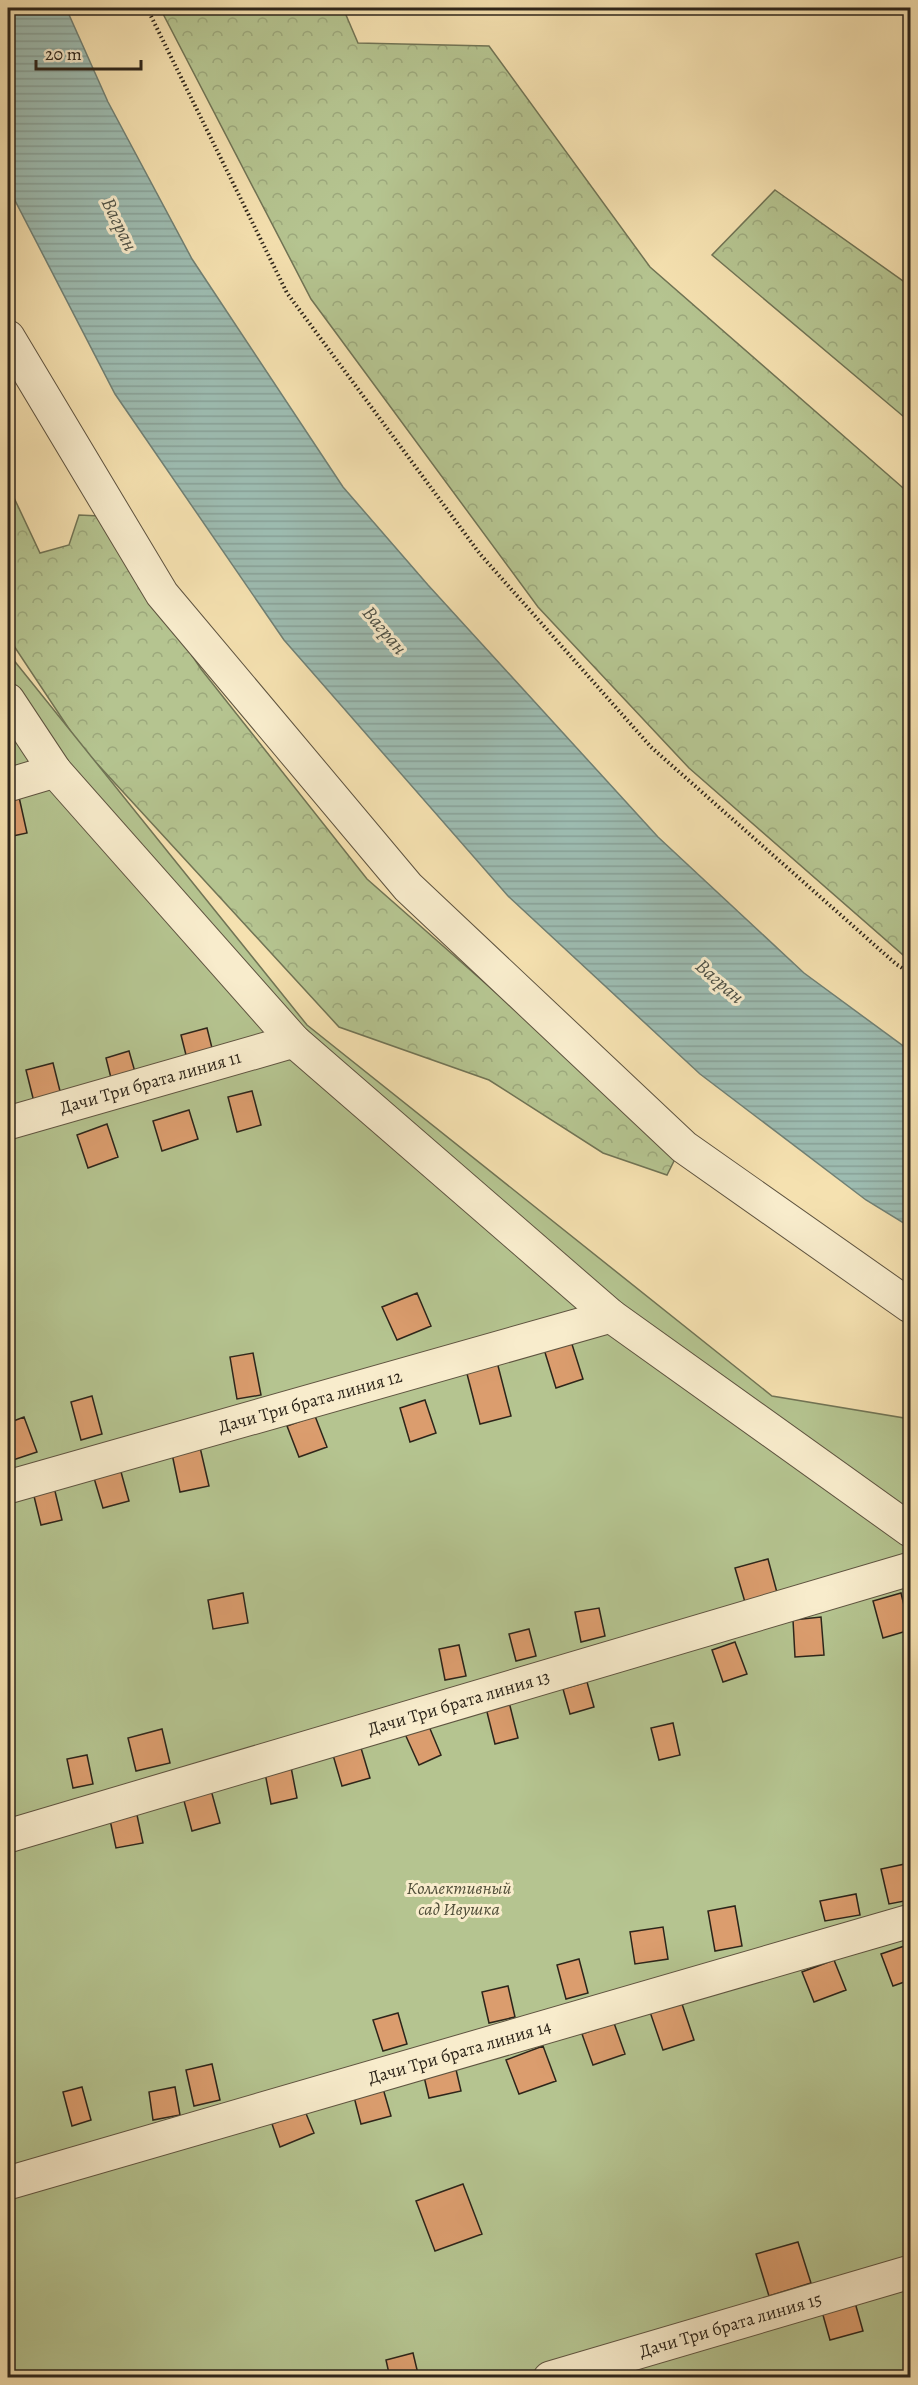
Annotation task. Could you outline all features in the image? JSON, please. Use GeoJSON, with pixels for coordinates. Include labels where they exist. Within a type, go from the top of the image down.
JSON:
{"type":"FeatureCollection","features":[{"type":"Feature","properties":{"kind":"street"},"geometry":{"type":"LineString","coordinates":[[8,337],[162,594],[408,887],[684,1148],[910,1306]]}},
{"type":"Feature","properties":{"kind":"street"},"geometry":{"type":"LineString","coordinates":[[8,700],[55,771],[294,1041],[611,1316],[910,1530]]}},
{"type":"Feature","properties":{"kind":"street"},"geometry":{"type":"LineString","coordinates":[[8,785],[55,771]]}},
{"type":"Feature","properties":{"kind":"street","name":"Дачи Три брата линия 11"},"geometry":{"type":"LineString","coordinates":[[8,1123],[294,1041]]}},
{"type":"Feature","properties":{"kind":"street","name":"Дачи Три брата линия 12"},"geometry":{"type":"LineString","coordinates":[[8,1487],[611,1316]]}},
{"type":"Feature","properties":{"kind":"street","name":"Дачи Три брата линия 13"},"geometry":{"type":"LineString","coordinates":[[8,1836],[910,1569]]}},
{"type":"Feature","properties":{"kind":"street","name":"Дачи Три брата линия 14"},"geometry":{"type":"LineString","coordinates":[[8,2183],[910,1921]]}},
{"type":"Feature","properties":{"kind":"street","name":"Дачи Три брата линия 15"},"geometry":{"type":"LineString","coordinates":[[550,2378],[910,2272]]}},
{"type":"Feature","properties":{"kind":"path"},"geometry":{"type":"LineString","coordinates":[[147,8],[287,293],[480,554],[651,747],[910,974]]}},
{"type":"Feature","properties":{"kind":"green space"},"geometry":{"type":"Polygon","coordinates":[[[160,8],[343,8],[358,43],[489,46],[650,267],[910,494],[910,961],[689,768],[538,607],[311,299],[160,8]]]}},
{"type":"Feature","properties":{"kind":"green space"},"geometry":{"type":"Polygon","coordinates":[[[775,190],[910,286],[910,422],[712,255],[775,190]]]}},
{"type":"Feature","properties":{"kind":"green space"},"geometry":{"type":"Polygon","coordinates":[[[8,485],[40,553],[69,545],[79,515],[100,516],[201,669],[367,879],[678,1153],[667,1175],[603,1153],[489,1080],[339,1027],[79,744],[8,637],[8,485]]]}},
{"type":"Feature","properties":{"kind":"green space","name":"Коллективный сад Ивушка"},"geometry":{"type":"Polygon","coordinates":[[[8,653],[307,1025],[772,1396],[910,1419],[910,2377],[8,2377],[8,653]]]}},
{"type":"Feature","properties":{"kind":"water","name":"Вагран"},"geometry":{"type":"Polygon","coordinates":[[[8,8],[66,8],[108,102],[192,259],[343,487],[428,585],[658,837],[804,973],[910,1051],[910,1227],[866,1200],[700,1074],[508,896],[284,640],[115,394],[8,187],[8,8]]]}},
{"type":"Feature","properties":{"kind":"building"},"geometry":{"type":"Polygon","coordinates":[[[19,797],[27,833],[8,837],[8,799],[19,797]]]}},
{"type":"Feature","properties":{"kind":"building"},"geometry":{"type":"Polygon","coordinates":[[[207,1028],[215,1060],[189,1067],[181,1035],[207,1028]]]}},
{"type":"Feature","properties":{"kind":"building"},"geometry":{"type":"Polygon","coordinates":[[[129,1051],[137,1079],[113,1086],[106,1058],[129,1051]]]}},
{"type":"Feature","properties":{"kind":"building"},"geometry":{"type":"Polygon","coordinates":[[[53,1063],[62,1099],[35,1106],[26,1070],[53,1063]]]}},
{"type":"Feature","properties":{"kind":"building"},"geometry":{"type":"Polygon","coordinates":[[[252,1091],[261,1125],[237,1132],[228,1097],[252,1091]]]}},
{"type":"Feature","properties":{"kind":"building"},"geometry":{"type":"Polygon","coordinates":[[[189,1110],[198,1139],[162,1151],[153,1121],[189,1110]]]}},
{"type":"Feature","properties":{"kind":"building"},"geometry":{"type":"Polygon","coordinates":[[[107,1124],[118,1157],[88,1168],[77,1135],[107,1124]]]}},
{"type":"Feature","properties":{"kind":"building"},"geometry":{"type":"Polygon","coordinates":[[[417,1293],[431,1326],[397,1340],[382,1307],[417,1293]]]}},
{"type":"Feature","properties":{"kind":"building"},"geometry":{"type":"Polygon","coordinates":[[[570,1338],[583,1379],[556,1388],[543,1346],[570,1338]]]}},
{"type":"Feature","properties":{"kind":"building"},"geometry":{"type":"Polygon","coordinates":[[[253,1353],[261,1395],[237,1399],[230,1357],[253,1353]]]}},
{"type":"Feature","properties":{"kind":"building"},"geometry":{"type":"Polygon","coordinates":[[[497,1362],[511,1416],[480,1424],[466,1370],[497,1362]]]}},
{"type":"Feature","properties":{"kind":"building"},"geometry":{"type":"Polygon","coordinates":[[[92,1396],[102,1434],[81,1440],[71,1402],[92,1396]]]}},
{"type":"Feature","properties":{"kind":"building"},"geometry":{"type":"Polygon","coordinates":[[[425,1400],[436,1433],[410,1442],[400,1408],[425,1400]]]}},
{"type":"Feature","properties":{"kind":"building"},"geometry":{"type":"Polygon","coordinates":[[[315,1416],[327,1447],[299,1457],[287,1426],[315,1416]]]}},
{"type":"Feature","properties":{"kind":"building"},"geometry":{"type":"Polygon","coordinates":[[[24,1417],[37,1452],[10,1461],[8,1423],[24,1417]]]}},
{"type":"Feature","properties":{"kind":"building"},"geometry":{"type":"Polygon","coordinates":[[[199,1443],[209,1486],[180,1492],[171,1449],[199,1443]]]}},
{"type":"Feature","properties":{"kind":"building"},"geometry":{"type":"Polygon","coordinates":[[[118,1461],[129,1501],[103,1508],[91,1468],[118,1461]]]}},
{"type":"Feature","properties":{"kind":"building"},"geometry":{"type":"Polygon","coordinates":[[[53,1483],[62,1520],[41,1525],[32,1488],[53,1483]]]}},
{"type":"Feature","properties":{"kind":"building"},"geometry":{"type":"Polygon","coordinates":[[[768,1559],[779,1600],[747,1609],[735,1568],[768,1559]]]}},
{"type":"Feature","properties":{"kind":"building"},"geometry":{"type":"Polygon","coordinates":[[[243,1593],[248,1623],[213,1629],[208,1600],[243,1593]]]}},
{"type":"Feature","properties":{"kind":"building"},"geometry":{"type":"Polygon","coordinates":[[[901,1593],[910,1630],[883,1638],[873,1601],[901,1593]]]}},
{"type":"Feature","properties":{"kind":"building"},"geometry":{"type":"Polygon","coordinates":[[[599,1608],[605,1636],[581,1642],[575,1612],[599,1608]]]}},
{"type":"Feature","properties":{"kind":"building"},"geometry":{"type":"Polygon","coordinates":[[[821,1617],[824,1655],[795,1657],[793,1620],[821,1617]]]}},
{"type":"Feature","properties":{"kind":"building"},"geometry":{"type":"Polygon","coordinates":[[[529,1629],[536,1656],[516,1661],[509,1634],[529,1629]]]}},
{"type":"Feature","properties":{"kind":"building"},"geometry":{"type":"Polygon","coordinates":[[[735,1642],[747,1674],[723,1682],[712,1650],[735,1642]]]}},
{"type":"Feature","properties":{"kind":"building"},"geometry":{"type":"Polygon","coordinates":[[[459,1645],[466,1676],[445,1680],[439,1649],[459,1645]]]}},
{"type":"Feature","properties":{"kind":"building"},"geometry":{"type":"Polygon","coordinates":[[[587,1682],[594,1707],[570,1714],[563,1689],[587,1682]]]}},
{"type":"Feature","properties":{"kind":"building"},"geometry":{"type":"Polygon","coordinates":[[[509,1702],[518,1738],[495,1744],[486,1708],[509,1702]]]}},
{"type":"Feature","properties":{"kind":"building"},"geometry":{"type":"Polygon","coordinates":[[[673,1723],[680,1755],[659,1760],[651,1728],[673,1723]]]}},
{"type":"Feature","properties":{"kind":"building"},"geometry":{"type":"Polygon","coordinates":[[[428,1724],[441,1755],[419,1765],[405,1734],[428,1724]]]}},
{"type":"Feature","properties":{"kind":"building"},"geometry":{"type":"Polygon","coordinates":[[[162,1729],[170,1763],[136,1771],[128,1738],[162,1729]]]}},
{"type":"Feature","properties":{"kind":"building"},"geometry":{"type":"Polygon","coordinates":[[[361,1748],[370,1778],[342,1786],[333,1755],[361,1748]]]}},
{"type":"Feature","properties":{"kind":"building"},"geometry":{"type":"Polygon","coordinates":[[[87,1755],[93,1784],[73,1788],[67,1759],[87,1755]]]}},
{"type":"Feature","properties":{"kind":"building"},"geometry":{"type":"Polygon","coordinates":[[[291,1767],[297,1798],[271,1804],[265,1773],[291,1767]]]}},
{"type":"Feature","properties":{"kind":"building"},"geometry":{"type":"Polygon","coordinates":[[[211,1790],[220,1823],[192,1831],[183,1797],[211,1790]]]}},
{"type":"Feature","properties":{"kind":"building"},"geometry":{"type":"Polygon","coordinates":[[[137,1815],[143,1843],[116,1848],[110,1820],[137,1815]]]}},
{"type":"Feature","properties":{"kind":"building"},"geometry":{"type":"Polygon","coordinates":[[[905,1864],[910,1900],[889,1904],[881,1869],[905,1864]]]}},
{"type":"Feature","properties":{"kind":"building"},"geometry":{"type":"Polygon","coordinates":[[[856,1894],[860,1915],[825,1921],[820,1901],[856,1894]]]}},
{"type":"Feature","properties":{"kind":"building"},"geometry":{"type":"Polygon","coordinates":[[[735,1906],[742,1946],[715,1951],[708,1911],[735,1906]]]}},
{"type":"Feature","properties":{"kind":"building"},"geometry":{"type":"Polygon","coordinates":[[[663,1927],[668,1959],[635,1964],[630,1932],[663,1927]]]}},
{"type":"Feature","properties":{"kind":"building"},"geometry":{"type":"Polygon","coordinates":[[[910,1944],[910,1980],[893,1986],[881,1954],[910,1944]]]}},
{"type":"Feature","properties":{"kind":"building"},"geometry":{"type":"Polygon","coordinates":[[[579,1959],[588,1993],[566,1999],[557,1965],[579,1959]]]}},
{"type":"Feature","properties":{"kind":"building"},"geometry":{"type":"Polygon","coordinates":[[[834,1960],[846,1990],[814,2002],[802,1972],[834,1960]]]}},
{"type":"Feature","properties":{"kind":"building"},"geometry":{"type":"Polygon","coordinates":[[[508,1986],[515,2017],[489,2023],[482,1992],[508,1986]]]}},
{"type":"Feature","properties":{"kind":"building"},"geometry":{"type":"Polygon","coordinates":[[[680,1998],[694,2040],[663,2050],[649,2009],[680,1998]]]}},
{"type":"Feature","properties":{"kind":"building"},"geometry":{"type":"Polygon","coordinates":[[[398,2013],[407,2044],[383,2051],[373,2020],[398,2013]]]}},
{"type":"Feature","properties":{"kind":"building"},"geometry":{"type":"Polygon","coordinates":[[[614,2023],[625,2054],[593,2065],[582,2034],[614,2023]]]}},
{"type":"Feature","properties":{"kind":"building"},"geometry":{"type":"Polygon","coordinates":[[[543,2046],[556,2081],[519,2094],[506,2060],[543,2046]]]}},
{"type":"Feature","properties":{"kind":"building"},"geometry":{"type":"Polygon","coordinates":[[[454,2061],[461,2091],[429,2098],[422,2068],[454,2061]]]}},
{"type":"Feature","properties":{"kind":"building"},"geometry":{"type":"Polygon","coordinates":[[[212,2064],[220,2100],[194,2106],[186,2070],[212,2064]]]}},
{"type":"Feature","properties":{"kind":"building"},"geometry":{"type":"Polygon","coordinates":[[[382,2085],[391,2116],[361,2124],[353,2093],[382,2085]]]}},
{"type":"Feature","properties":{"kind":"building"},"geometry":{"type":"Polygon","coordinates":[[[82,2087],[91,2120],[72,2126],[63,2092],[82,2087]]]}},
{"type":"Feature","properties":{"kind":"building"},"geometry":{"type":"Polygon","coordinates":[[[175,2087],[180,2115],[153,2120],[149,2092],[175,2087]]]}},
{"type":"Feature","properties":{"kind":"building"},"geometry":{"type":"Polygon","coordinates":[[[305,2111],[314,2133],[280,2147],[272,2124],[305,2111]]]}},
{"type":"Feature","properties":{"kind":"building"},"geometry":{"type":"Polygon","coordinates":[[[463,2184],[482,2234],[435,2251],[416,2201],[463,2184]]]}},
{"type":"Feature","properties":{"kind":"building"},"geometry":{"type":"Polygon","coordinates":[[[798,2242],[811,2283],[769,2296],[756,2254],[798,2242]]]}},
{"type":"Feature","properties":{"kind":"building"},"geometry":{"type":"Polygon","coordinates":[[[854,2299],[863,2331],[830,2340],[821,2308],[854,2299]]]}},
{"type":"Feature","properties":{"kind":"building"},"geometry":{"type":"Polygon","coordinates":[[[413,2353],[419,2378],[390,2378],[386,2360],[413,2353]]]}}]}
